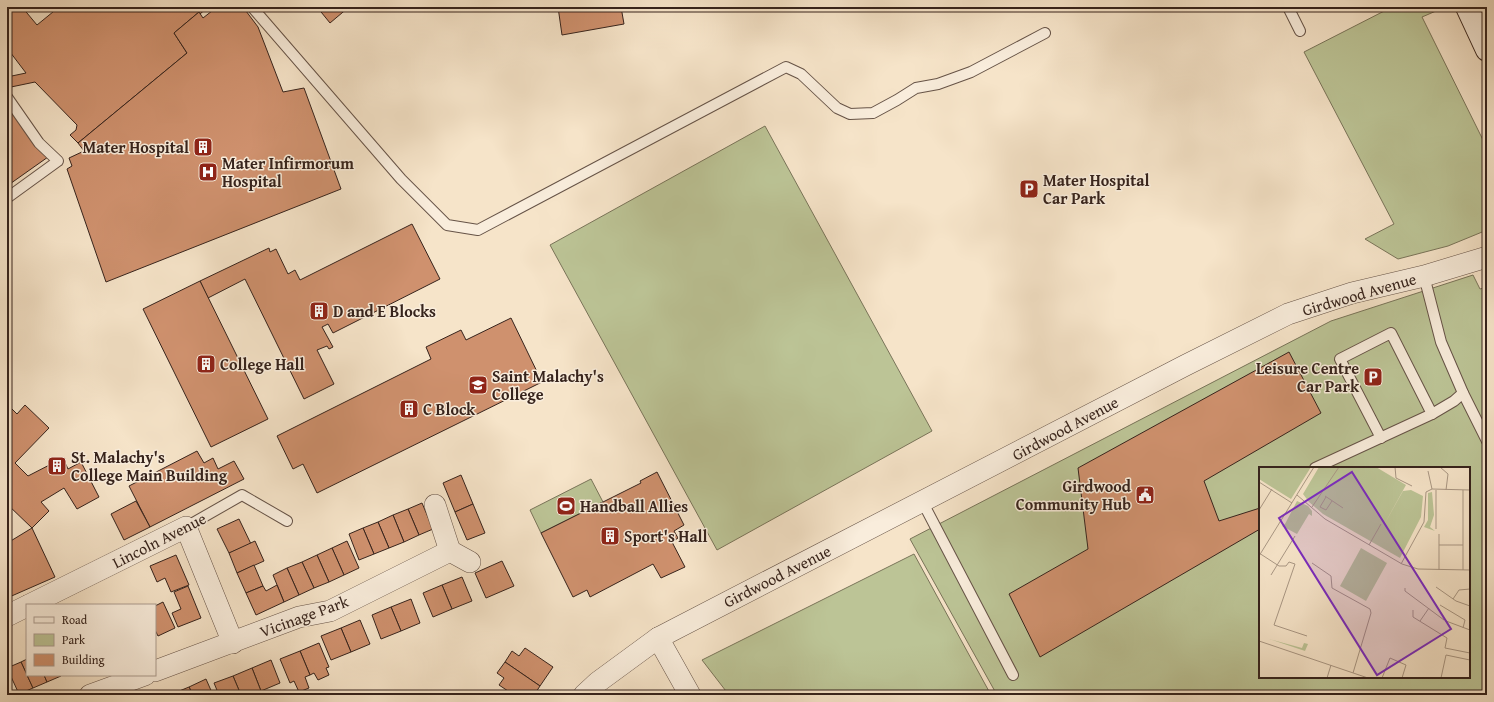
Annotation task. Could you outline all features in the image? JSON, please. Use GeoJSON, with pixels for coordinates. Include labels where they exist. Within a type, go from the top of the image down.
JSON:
{"type":"FeatureCollection","features":[{"type":"Feature","properties":{"kind":"street"},"geometry":{"type":"LineString","coordinates":[[1467,7],[1487,50]]}},
{"type":"Feature","properties":{"kind":"street","name":"Girdwood Avenue"},"geometry":{"type":"LineString","coordinates":[[584,695],[598,682],[658,638],[1186,365],[1288,314],[1352,293],[1424,276],[1487,258]]}},
{"type":"Feature","properties":{"kind":"street"},"geometry":{"type":"LineString","coordinates":[[435,505],[450,551],[470,562]]}},
{"type":"Feature","properties":{"kind":"street"},"geometry":{"type":"LineString","coordinates":[[186,527],[233,643]]}},
{"type":"Feature","properties":{"kind":"street","name":"Lincoln Avenue"},"geometry":{"type":"LineString","coordinates":[[32,604],[186,527]]}},
{"type":"Feature","properties":{"kind":"street","name":"Vicinage Park"},"geometry":{"type":"LineString","coordinates":[[156,671],[299,617],[330,611],[450,551]]}},
{"type":"Feature","properties":{"kind":"street","name":"Lincoln Avenue"},"geometry":{"type":"LineString","coordinates":[[7,616],[26,607]]}},
{"type":"Feature","properties":{"kind":"street"},"geometry":{"type":"LineString","coordinates":[[658,638],[690,695]]}},
{"type":"Feature","properties":{"kind":"street"},"geometry":{"type":"LineString","coordinates":[[90,695],[142,676]]}},
{"type":"Feature","properties":{"kind":"lane"},"geometry":{"type":"LineString","coordinates":[[252,7],[395,173],[421,200],[447,225],[478,230],[786,67],[801,74],[837,108],[850,114],[873,113],[916,88],[938,84],[971,72],[1045,33]]}},
{"type":"Feature","properties":{"kind":"lane"},"geometry":{"type":"LineString","coordinates":[[1288,7],[1300,31]]}},
{"type":"Feature","properties":{"kind":"lane"},"geometry":{"type":"LineString","coordinates":[[7,97],[39,143],[58,161],[7,198]]}},
{"type":"Feature","properties":{"kind":"lane"},"geometry":{"type":"LineString","coordinates":[[1424,276],[1441,342],[1463,393],[1487,441]]}},
{"type":"Feature","properties":{"kind":"lane"},"geometry":{"type":"LineString","coordinates":[[1381,438],[1340,359],[1391,333],[1432,414]]}},
{"type":"Feature","properties":{"kind":"lane"},"geometry":{"type":"LineString","coordinates":[[1317,467],[1432,414],[1454,401],[1463,393]]}},
{"type":"Feature","properties":{"kind":"lane","name":"Lincoln Avenue"},"geometry":{"type":"LineString","coordinates":[[186,527],[242,495],[286,521]]}},
{"type":"Feature","properties":{"kind":"lane"},"geometry":{"type":"LineString","coordinates":[[922,501],[1013,674]]}},
{"type":"Feature","properties":{"kind":"green space"},"geometry":{"type":"Polygon","coordinates":[[[1392,7],[1434,7],[1436,11],[1422,17],[1487,148],[1487,230],[1448,246],[1398,259],[1365,239],[1394,224],[1304,52],[1392,7]]]}},
{"type":"Feature","properties":{"kind":"green space"},"geometry":{"type":"Polygon","coordinates":[[[765,126],[932,431],[717,550],[550,245],[765,126]]]}},
{"type":"Feature","properties":{"kind":"green space"},"geometry":{"type":"Polygon","coordinates":[[[1473,275],[1480,289],[1487,287],[1487,695],[997,695],[910,539],[1331,321],[1473,275]]]}},
{"type":"Feature","properties":{"kind":"green space","name":"Handball Allies"},"geometry":{"type":"Polygon","coordinates":[[[591,479],[603,502],[541,533],[530,510],[591,479]]]}},
{"type":"Feature","properties":{"kind":"green space"},"geometry":{"type":"Polygon","coordinates":[[[914,554],[991,695],[729,695],[702,660],[914,554]]]}},
{"type":"Feature","properties":{"kind":"building"},"geometry":{"type":"Polygon","coordinates":[[[9,7],[22,7],[37,25],[59,7],[208,7],[200,14],[199,12],[174,33],[187,53],[78,143],[70,135],[76,130],[77,125],[35,82],[11,87],[7,77],[26,73],[7,48],[7,9],[9,7]]]}},
{"type":"Feature","properties":{"kind":"building","name":"Mater Hospital"},"geometry":{"type":"Polygon","coordinates":[[[217,7],[243,7],[258,27],[283,92],[304,88],[341,189],[106,282],[67,169],[72,166],[69,158],[84,151],[78,143],[187,53],[174,33],[199,12],[203,18],[217,7]]]}},
{"type":"Feature","properties":{"kind":"building"},"geometry":{"type":"Polygon","coordinates":[[[317,7],[349,7],[330,23],[317,7]]]}},
{"type":"Feature","properties":{"kind":"building"},"geometry":{"type":"Polygon","coordinates":[[[558,7],[621,7],[624,24],[562,35],[558,7]]]}},
{"type":"Feature","properties":{"kind":"building"},"geometry":{"type":"Polygon","coordinates":[[[7,101],[48,157],[7,186],[7,101]]]}},
{"type":"Feature","properties":{"kind":"building","name":"D and E Blocks"},"geometry":{"type":"Polygon","coordinates":[[[412,224],[440,279],[333,333],[328,324],[322,327],[333,347],[329,349],[327,346],[317,350],[334,384],[304,399],[245,279],[208,298],[200,281],[269,248],[270,252],[276,249],[288,274],[295,270],[300,280],[412,224]]]}},
{"type":"Feature","properties":{"kind":"building","name":"College Hall"},"geometry":{"type":"Polygon","coordinates":[[[200,281],[268,419],[211,447],[143,309],[200,281]]]}},
{"type":"Feature","properties":{"kind":"building","name":"C Block"},"geometry":{"type":"Polygon","coordinates":[[[511,318],[542,382],[317,493],[303,464],[293,469],[277,436],[431,359],[426,347],[461,330],[466,340],[511,318]]]}},
{"type":"Feature","properties":{"kind":"building","name":"Girdwood Community Hub"},"geometry":{"type":"Polygon","coordinates":[[[1289,352],[1321,413],[1204,481],[1219,521],[1259,508],[1259,530],[1040,657],[1009,594],[1088,549],[1078,468],[1289,352]]]}},
{"type":"Feature","properties":{"kind":"building","name":"St. Malachy's College Main Building"},"geometry":{"type":"Polygon","coordinates":[[[7,404],[17,414],[25,405],[49,428],[15,463],[28,476],[63,458],[68,469],[81,462],[99,497],[77,509],[64,488],[41,502],[49,511],[32,528],[7,504],[7,404]]]}},
{"type":"Feature","properties":{"kind":"building"},"geometry":{"type":"Polygon","coordinates":[[[197,451],[204,463],[213,458],[218,469],[234,461],[244,479],[150,527],[129,486],[197,451]]]}},
{"type":"Feature","properties":{"kind":"building","name":"Sport's Hall"},"geometry":{"type":"Polygon","coordinates":[[[657,472],[684,525],[674,531],[678,538],[672,542],[685,567],[661,578],[653,564],[590,597],[587,590],[573,597],[541,533],[641,483],[640,481],[657,472]]]}},
{"type":"Feature","properties":{"kind":"building"},"geometry":{"type":"Polygon","coordinates":[[[461,475],[473,504],[455,512],[443,483],[461,475]]]}},
{"type":"Feature","properties":{"kind":"building"},"geometry":{"type":"Polygon","coordinates":[[[136,501],[150,527],[124,540],[111,514],[136,501]]]}},
{"type":"Feature","properties":{"kind":"building"},"geometry":{"type":"Polygon","coordinates":[[[422,503],[433,529],[419,535],[408,509],[422,503]]]}},
{"type":"Feature","properties":{"kind":"building"},"geometry":{"type":"Polygon","coordinates":[[[473,504],[485,533],[467,540],[455,512],[473,504]]]}},
{"type":"Feature","properties":{"kind":"building"},"geometry":{"type":"Polygon","coordinates":[[[408,509],[419,535],[404,542],[393,515],[408,509]]]}},
{"type":"Feature","properties":{"kind":"building"},"geometry":{"type":"Polygon","coordinates":[[[393,515],[404,542],[389,548],[378,522],[393,515]]]}},
{"type":"Feature","properties":{"kind":"building"},"geometry":{"type":"Polygon","coordinates":[[[239,519],[251,544],[229,553],[217,529],[239,519]]]}},
{"type":"Feature","properties":{"kind":"building"},"geometry":{"type":"Polygon","coordinates":[[[378,522],[389,548],[374,554],[363,528],[378,522]]]}},
{"type":"Feature","properties":{"kind":"building"},"geometry":{"type":"Polygon","coordinates":[[[32,528],[55,577],[7,598],[7,537],[9,542],[32,528]]]}},
{"type":"Feature","properties":{"kind":"building"},"geometry":{"type":"Polygon","coordinates":[[[363,528],[374,554],[359,560],[349,534],[363,528]]]}},
{"type":"Feature","properties":{"kind":"building"},"geometry":{"type":"Polygon","coordinates":[[[255,541],[264,561],[237,573],[229,553],[255,541]]]}},
{"type":"Feature","properties":{"kind":"building"},"geometry":{"type":"Polygon","coordinates":[[[347,541],[359,568],[344,575],[332,548],[347,541]]]}},
{"type":"Feature","properties":{"kind":"building"},"geometry":{"type":"Polygon","coordinates":[[[332,548],[344,575],[329,582],[317,555],[332,548]]]}},
{"type":"Feature","properties":{"kind":"building"},"geometry":{"type":"Polygon","coordinates":[[[176,555],[189,585],[171,592],[165,578],[157,582],[150,566],[176,555]]]}},
{"type":"Feature","properties":{"kind":"building"},"geometry":{"type":"Polygon","coordinates":[[[317,555],[329,582],[314,588],[302,562],[317,555]]]}},
{"type":"Feature","properties":{"kind":"building"},"geometry":{"type":"Polygon","coordinates":[[[502,561],[514,586],[486,598],[475,573],[502,561]]]}},
{"type":"Feature","properties":{"kind":"building"},"geometry":{"type":"Polygon","coordinates":[[[302,562],[314,588],[299,595],[287,568],[302,562]]]}},
{"type":"Feature","properties":{"kind":"building"},"geometry":{"type":"Polygon","coordinates":[[[254,565],[263,586],[246,593],[237,573],[254,565]]]}},
{"type":"Feature","properties":{"kind":"building"},"geometry":{"type":"Polygon","coordinates":[[[287,568],[299,595],[284,602],[273,575],[287,568]]]}},
{"type":"Feature","properties":{"kind":"building"},"geometry":{"type":"Polygon","coordinates":[[[462,577],[472,601],[452,609],[442,585],[462,577]]]}},
{"type":"Feature","properties":{"kind":"building"},"geometry":{"type":"Polygon","coordinates":[[[277,585],[284,602],[256,615],[246,593],[263,586],[266,591],[277,585]]]}},
{"type":"Feature","properties":{"kind":"building"},"geometry":{"type":"Polygon","coordinates":[[[442,585],[452,609],[433,617],[423,593],[442,585]]]}},
{"type":"Feature","properties":{"kind":"building"},"geometry":{"type":"Polygon","coordinates":[[[188,586],[201,618],[178,627],[172,613],[181,609],[174,592],[188,586]]]}},
{"type":"Feature","properties":{"kind":"building"},"geometry":{"type":"Polygon","coordinates":[[[411,599],[420,623],[401,631],[391,607],[411,599]]]}},
{"type":"Feature","properties":{"kind":"building"},"geometry":{"type":"Polygon","coordinates":[[[163,602],[175,628],[158,636],[156,632],[156,606],[163,602]]]}},
{"type":"Feature","properties":{"kind":"building"},"geometry":{"type":"Polygon","coordinates":[[[391,607],[401,631],[381,639],[372,615],[391,607]]]}},
{"type":"Feature","properties":{"kind":"building"},"geometry":{"type":"Polygon","coordinates":[[[360,620],[370,644],[351,652],[341,628],[360,620]]]}},
{"type":"Feature","properties":{"kind":"building"},"geometry":{"type":"Polygon","coordinates":[[[341,628],[351,652],[331,660],[321,636],[341,628]]]}},
{"type":"Feature","properties":{"kind":"building"},"geometry":{"type":"Polygon","coordinates":[[[319,643],[329,667],[326,668],[329,675],[318,680],[314,673],[310,675],[300,651],[319,643]]]}},
{"type":"Feature","properties":{"kind":"building"},"geometry":{"type":"Polygon","coordinates":[[[525,648],[553,667],[540,686],[505,662],[512,651],[519,656],[525,648]]]}},
{"type":"Feature","properties":{"kind":"building"},"geometry":{"type":"Polygon","coordinates":[[[300,651],[310,675],[305,677],[309,688],[299,692],[294,681],[290,683],[280,659],[300,651]]]}},
{"type":"Feature","properties":{"kind":"building"},"geometry":{"type":"Polygon","coordinates":[[[26,660],[26,673],[21,662],[26,660]]]}},
{"type":"Feature","properties":{"kind":"building"},"geometry":{"type":"Polygon","coordinates":[[[271,660],[280,683],[261,691],[252,668],[271,660]]]}},
{"type":"Feature","properties":{"kind":"building"},"geometry":{"type":"Polygon","coordinates":[[[21,662],[26,676],[27,676],[33,688],[19,694],[7,668],[21,662]]]}},
{"type":"Feature","properties":{"kind":"building"},"geometry":{"type":"Polygon","coordinates":[[[505,662],[540,686],[534,695],[514,695],[499,685],[504,678],[497,673],[505,662]]]}},
{"type":"Feature","properties":{"kind":"building"},"geometry":{"type":"Polygon","coordinates":[[[252,668],[261,691],[251,695],[241,695],[233,676],[252,668]]]}},
{"type":"Feature","properties":{"kind":"building"},"geometry":{"type":"Polygon","coordinates":[[[27,676],[44,676],[47,682],[33,688],[27,676]]]}},
{"type":"Feature","properties":{"kind":"building"},"geometry":{"type":"Polygon","coordinates":[[[44,676],[61,676],[47,682],[44,676]]]}},
{"type":"Feature","properties":{"kind":"building"},"geometry":{"type":"Polygon","coordinates":[[[233,676],[241,695],[219,695],[214,683],[233,676]]]}},
{"type":"Feature","properties":{"kind":"building"},"geometry":{"type":"Polygon","coordinates":[[[206,679],[213,695],[193,695],[189,687],[206,679]]]}},
{"type":"Feature","properties":{"kind":"building"},"geometry":{"type":"Polygon","coordinates":[[[189,687],[193,695],[172,694],[189,687]]]}},
{"type":"Feature","properties":{"kind":"place","name":"Mater Hospital"},"geometry":{"type":"Point","coordinates":[203,147]}},
{"type":"Feature","properties":{"kind":"place","name":"Mater Infirmorum Hospital"},"geometry":{"type":"Point","coordinates":[208,172]}},
{"type":"Feature","properties":{"kind":"place","name":"Mater Hospital Car Park"},"geometry":{"type":"Point","coordinates":[1029,189]}},
{"type":"Feature","properties":{"kind":"place","name":"D and E Blocks"},"geometry":{"type":"Point","coordinates":[319,311]}},
{"type":"Feature","properties":{"kind":"place","name":"College Hall"},"geometry":{"type":"Point","coordinates":[206,364]}},
{"type":"Feature","properties":{"kind":"place","name":"Leisure Centre Car Park"},"geometry":{"type":"Point","coordinates":[1373,377]}},
{"type":"Feature","properties":{"kind":"place","name":"Saint Malachy's College"},"geometry":{"type":"Point","coordinates":[478,385]}},
{"type":"Feature","properties":{"kind":"place","name":"C Block"},"geometry":{"type":"Point","coordinates":[409,409]}},
{"type":"Feature","properties":{"kind":"place","name":"St. Malachy's College Main Building"},"geometry":{"type":"Point","coordinates":[57,466]}},
{"type":"Feature","properties":{"kind":"place","name":"Girdwood Community Hub"},"geometry":{"type":"Point","coordinates":[1145,495]}},
{"type":"Feature","properties":{"kind":"place","name":"Handball Allies"},"geometry":{"type":"Point","coordinates":[566,506]}},
{"type":"Feature","properties":{"kind":"place","name":"Sport's Hall"},"geometry":{"type":"Point","coordinates":[610,536]}}]}
